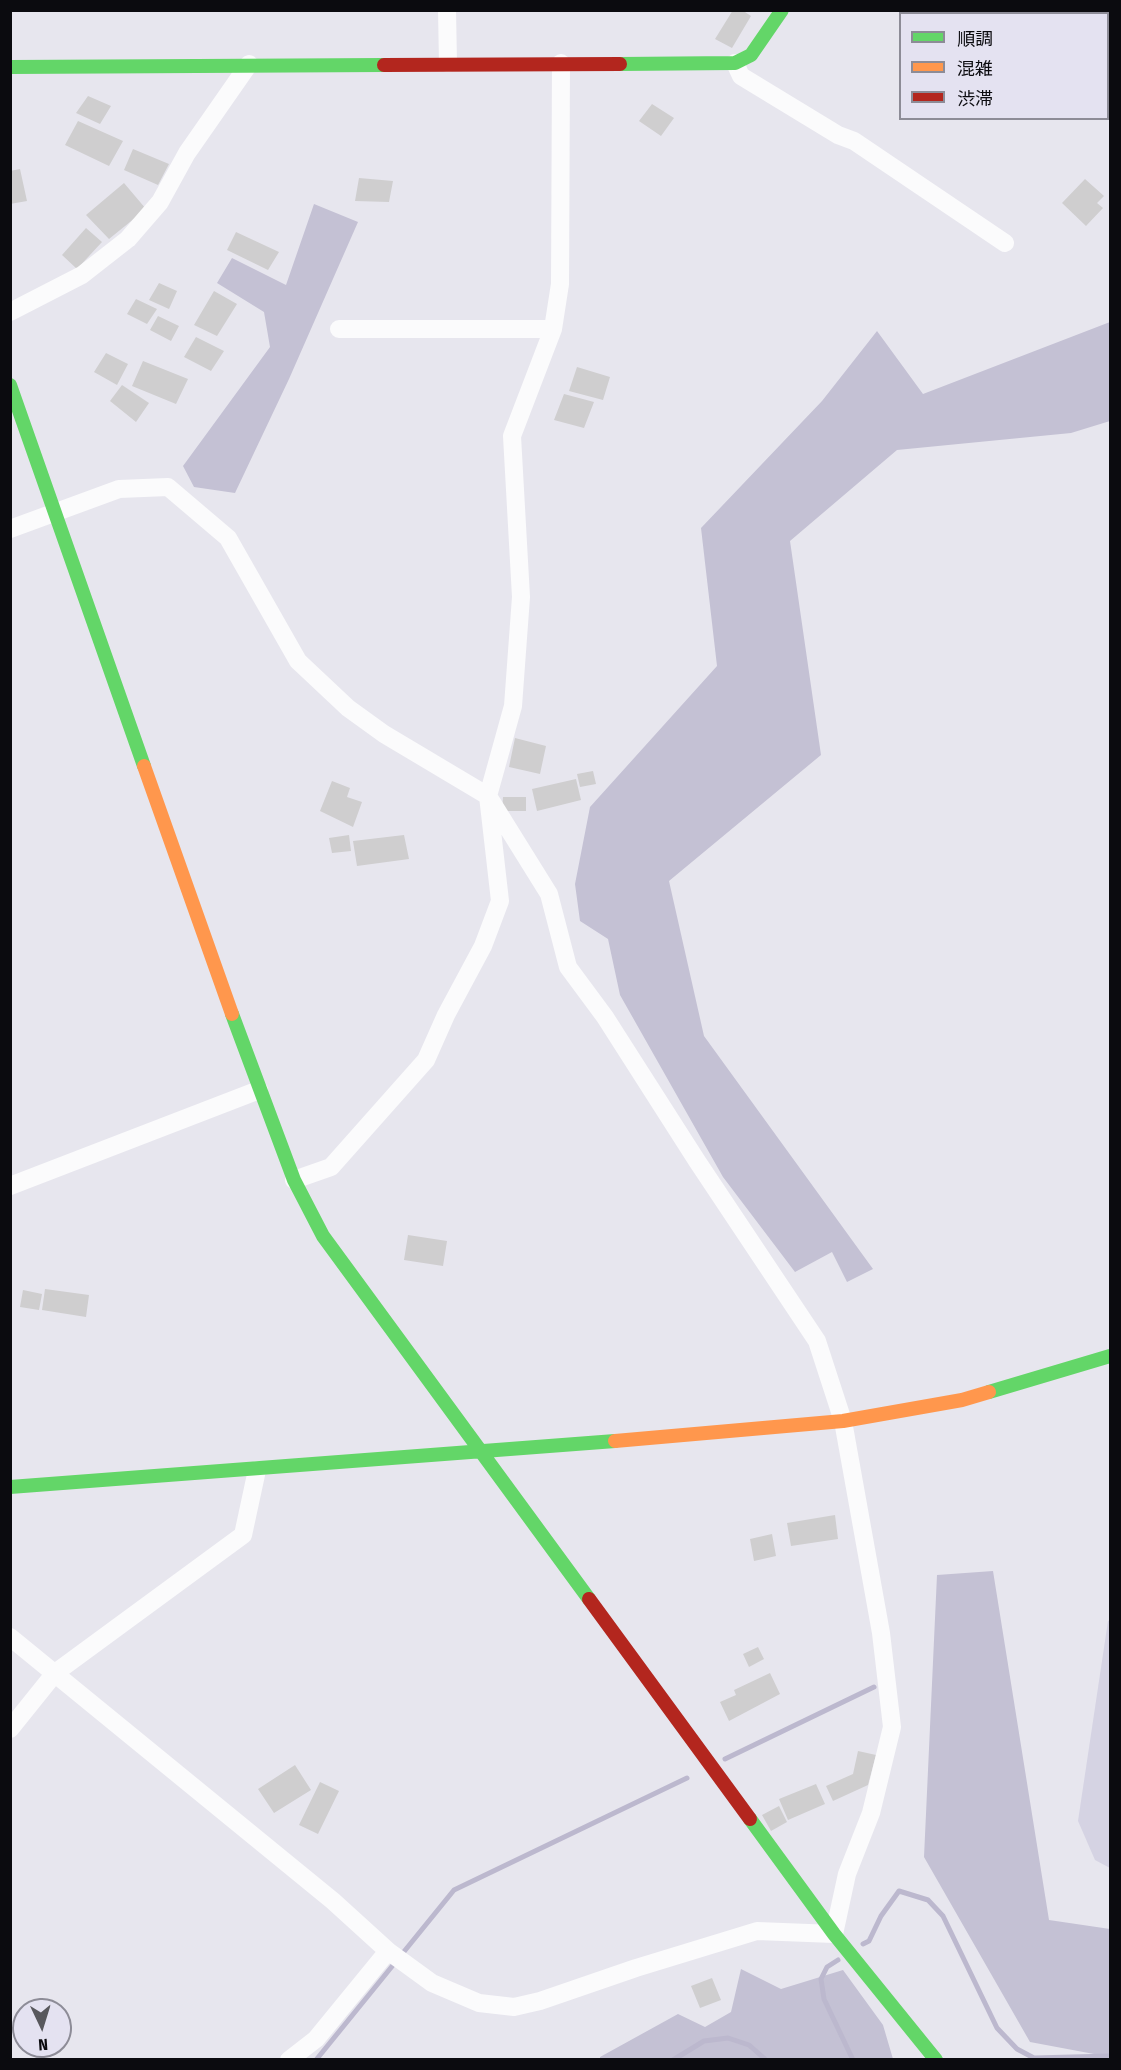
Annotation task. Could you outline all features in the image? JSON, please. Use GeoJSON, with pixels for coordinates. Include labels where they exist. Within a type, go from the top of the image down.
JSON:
{"type":"FeatureCollection","features":[{"type":"Feature","properties":{"kind":"street"},"geometry":{"type":"LineString","coordinates":[[447,10],[448,63]]}},
{"type":"Feature","properties":{"kind":"street"},"geometry":{"type":"LineString","coordinates":[[10,68],[249,64],[735,63],[751,55],[782,10]]}},
{"type":"Feature","properties":{"kind":"street"},"geometry":{"type":"LineString","coordinates":[[294,1180],[331,1167],[426,1060],[483,946],[500,901],[488,796],[513,706],[521,597],[512,436],[553,329],[560,284],[561,63]]}},
{"type":"Feature","properties":{"kind":"street"},"geometry":{"type":"LineString","coordinates":[[735,63],[741,76],[838,135],[854,141],[1005,243]]}},
{"type":"Feature","properties":{"kind":"street"},"geometry":{"type":"LineString","coordinates":[[10,312],[82,275],[128,238],[160,202],[187,153],[249,64]]}},
{"type":"Feature","properties":{"kind":"street"},"geometry":{"type":"LineString","coordinates":[[339,329],[553,329]]}},
{"type":"Feature","properties":{"kind":"street"},"geometry":{"type":"LineString","coordinates":[[10,385],[259,1090],[294,1180],[323,1236],[834,1934],[936,2060]]}},
{"type":"Feature","properties":{"kind":"street"},"geometry":{"type":"LineString","coordinates":[[10,529],[119,489],[168,487],[228,538],[298,662],[348,708],[384,734],[488,796],[549,894],[568,967],[605,1017],[697,1161],[817,1341],[843,1421],[881,1633],[892,1728],[871,1813],[847,1874],[834,1934]]}},
{"type":"Feature","properties":{"kind":"street"},"geometry":{"type":"LineString","coordinates":[[10,1186],[259,1090]]}},
{"type":"Feature","properties":{"kind":"street"},"geometry":{"type":"LineString","coordinates":[[10,1487],[481,1453],[843,1421],[962,1400],[1110,1356]]}},
{"type":"Feature","properties":{"kind":"street"},"geometry":{"type":"LineString","coordinates":[[10,1729],[55,1673],[243,1535],[257,1470]]}},
{"type":"Feature","properties":{"kind":"street"},"geometry":{"type":"LineString","coordinates":[[10,1637],[333,1901],[388,1951],[432,1983],[480,2003],[514,2007],[540,2001],[757,1931],[834,1934]]}},
{"type":"Feature","properties":{"kind":"street"},"geometry":{"type":"LineString","coordinates":[[289,2060],[316,2039],[388,1951]]}},
{"type":"Feature","properties":{"kind":"shaded area"},"geometry":{"type":"Polygon","coordinates":[[[314,204],[358,222],[289,379],[235,493],[194,487],[183,466],[270,347],[264,312],[217,283],[232,258],[286,285],[314,204]]]}},
{"type":"Feature","properties":{"kind":"shaded area"},"geometry":{"type":"Polygon","coordinates":[[[1110,322],[1110,421],[1071,433],[897,450],[790,541],[821,755],[669,881],[704,1036],[873,1269],[847,1282],[832,1252],[795,1272],[723,1177],[620,995],[608,939],[580,921],[575,884],[590,807],[717,666],[701,528],[822,401],[877,331],[923,394],[1110,322]]]}},
{"type":"Feature","properties":{"kind":"shaded area"},"geometry":{"type":"Polygon","coordinates":[[[993,1571],[1049,1920],[1110,1929],[1110,2057],[1030,2042],[924,1857],[937,1575],[993,1571]]]}},
{"type":"Feature","properties":{"kind":"shaded area"},"geometry":{"type":"Polygon","coordinates":[[[1110,1620],[1110,1868],[1095,1860],[1078,1821],[1108,1621],[1110,1620]]]}},
{"type":"Feature","properties":{"kind":"shaded area"},"geometry":{"type":"Polygon","coordinates":[[[741,1969],[781,1989],[843,1970],[883,2025],[893,2059],[600,2059],[678,2014],[705,2027],[731,2012],[741,1969]]]}},
{"type":"Feature","properties":{"kind":"building"},"geometry":{"type":"Polygon","coordinates":[[[733,10],[742,10],[751,16],[732,48],[715,39],[733,10]]]}},
{"type":"Feature","properties":{"kind":"building"},"geometry":{"type":"Polygon","coordinates":[[[88,96],[111,106],[100,124],[76,113],[88,96]]]}},
{"type":"Feature","properties":{"kind":"building"},"geometry":{"type":"Polygon","coordinates":[[[652,104],[674,118],[661,136],[639,121],[652,104]]]}},
{"type":"Feature","properties":{"kind":"building"},"geometry":{"type":"Polygon","coordinates":[[[78,121],[123,141],[109,166],[65,145],[78,121]]]}},
{"type":"Feature","properties":{"kind":"building"},"geometry":{"type":"Polygon","coordinates":[[[133,149],[169,164],[158,185],[124,170],[133,149]]]}},
{"type":"Feature","properties":{"kind":"building"},"geometry":{"type":"Polygon","coordinates":[[[20,169],[27,201],[10,204],[10,171],[20,169]]]}},
{"type":"Feature","properties":{"kind":"building"},"geometry":{"type":"Polygon","coordinates":[[[359,178],[393,181],[389,202],[355,201],[359,178]]]}},
{"type":"Feature","properties":{"kind":"building"},"geometry":{"type":"Polygon","coordinates":[[[1085,179],[1104,196],[1097,203],[1103,208],[1086,226],[1062,203],[1085,179]]]}},
{"type":"Feature","properties":{"kind":"building"},"geometry":{"type":"Polygon","coordinates":[[[124,183],[146,209],[109,239],[86,215],[124,183]]]}},
{"type":"Feature","properties":{"kind":"building"},"geometry":{"type":"Polygon","coordinates":[[[86,228],[102,242],[77,269],[62,255],[86,228]]]}},
{"type":"Feature","properties":{"kind":"building"},"geometry":{"type":"Polygon","coordinates":[[[236,232],[279,252],[268,270],[227,250],[236,232]]]}},
{"type":"Feature","properties":{"kind":"building"},"geometry":{"type":"Polygon","coordinates":[[[159,283],[177,291],[169,309],[149,300],[159,283]]]}},
{"type":"Feature","properties":{"kind":"building"},"geometry":{"type":"Polygon","coordinates":[[[214,291],[237,304],[217,336],[194,325],[214,291]]]}},
{"type":"Feature","properties":{"kind":"building"},"geometry":{"type":"Polygon","coordinates":[[[136,299],[157,309],[147,324],[127,314],[136,299]]]}},
{"type":"Feature","properties":{"kind":"building"},"geometry":{"type":"Polygon","coordinates":[[[158,316],[179,326],[171,341],[150,330],[158,316]]]}},
{"type":"Feature","properties":{"kind":"building"},"geometry":{"type":"Polygon","coordinates":[[[196,337],[224,351],[211,371],[184,357],[196,337]]]}},
{"type":"Feature","properties":{"kind":"building"},"geometry":{"type":"Polygon","coordinates":[[[106,353],[128,364],[117,385],[94,372],[106,353]]]}},
{"type":"Feature","properties":{"kind":"building"},"geometry":{"type":"Polygon","coordinates":[[[143,361],[188,379],[176,404],[132,386],[143,361]]]}},
{"type":"Feature","properties":{"kind":"building"},"geometry":{"type":"Polygon","coordinates":[[[577,367],[610,377],[603,400],[569,391],[577,367]]]}},
{"type":"Feature","properties":{"kind":"building"},"geometry":{"type":"Polygon","coordinates":[[[122,385],[149,403],[136,422],[110,401],[122,385]]]}},
{"type":"Feature","properties":{"kind":"building"},"geometry":{"type":"Polygon","coordinates":[[[564,394],[594,402],[584,428],[554,420],[564,394]]]}},
{"type":"Feature","properties":{"kind":"building"},"geometry":{"type":"Polygon","coordinates":[[[515,738],[546,746],[540,774],[509,767],[515,738]]]}},
{"type":"Feature","properties":{"kind":"building"},"geometry":{"type":"Polygon","coordinates":[[[593,771],[596,784],[580,787],[577,774],[593,771]]]}},
{"type":"Feature","properties":{"kind":"building"},"geometry":{"type":"Polygon","coordinates":[[[576,779],[581,800],[537,811],[532,789],[576,779]]]}},
{"type":"Feature","properties":{"kind":"building"},"geometry":{"type":"Polygon","coordinates":[[[332,781],[350,788],[347,797],[362,802],[353,827],[320,811],[332,781]]]}},
{"type":"Feature","properties":{"kind":"building"},"geometry":{"type":"Polygon","coordinates":[[[503,797],[526,797],[526,811],[502,811],[503,797]]]}},
{"type":"Feature","properties":{"kind":"building"},"geometry":{"type":"Polygon","coordinates":[[[349,835],[351,851],[332,853],[329,838],[349,835]]]}},
{"type":"Feature","properties":{"kind":"building"},"geometry":{"type":"Polygon","coordinates":[[[404,835],[409,859],[357,866],[353,841],[404,835]]]}},
{"type":"Feature","properties":{"kind":"building"},"geometry":{"type":"Polygon","coordinates":[[[408,1235],[447,1241],[443,1266],[404,1260],[408,1235]]]}},
{"type":"Feature","properties":{"kind":"building"},"geometry":{"type":"Polygon","coordinates":[[[45,1289],[89,1295],[86,1317],[42,1310],[45,1289]]]}},
{"type":"Feature","properties":{"kind":"building"},"geometry":{"type":"Polygon","coordinates":[[[23,1290],[42,1294],[39,1310],[20,1307],[23,1290]]]}},
{"type":"Feature","properties":{"kind":"building"},"geometry":{"type":"Polygon","coordinates":[[[835,1515],[838,1539],[791,1546],[787,1523],[835,1515]]]}},
{"type":"Feature","properties":{"kind":"building"},"geometry":{"type":"Polygon","coordinates":[[[772,1534],[776,1556],[754,1561],[750,1539],[772,1534]]]}},
{"type":"Feature","properties":{"kind":"building"},"geometry":{"type":"Polygon","coordinates":[[[758,1647],[764,1659],[749,1667],[743,1654],[758,1647]]]}},
{"type":"Feature","properties":{"kind":"building"},"geometry":{"type":"Polygon","coordinates":[[[770,1673],[780,1694],[729,1721],[720,1702],[736,1695],[734,1690],[770,1673]]]}},
{"type":"Feature","properties":{"kind":"building"},"geometry":{"type":"Polygon","coordinates":[[[858,1751],[876,1755],[868,1785],[833,1801],[826,1786],[853,1774],[858,1751]]]}},
{"type":"Feature","properties":{"kind":"building"},"geometry":{"type":"Polygon","coordinates":[[[295,1765],[311,1790],[274,1813],[258,1789],[295,1765]]]}},
{"type":"Feature","properties":{"kind":"building"},"geometry":{"type":"Polygon","coordinates":[[[320,1782],[339,1791],[318,1834],[299,1825],[320,1782]]]}},
{"type":"Feature","properties":{"kind":"building"},"geometry":{"type":"Polygon","coordinates":[[[816,1784],[825,1804],[788,1820],[779,1799],[816,1784]]]}},
{"type":"Feature","properties":{"kind":"building"},"geometry":{"type":"Polygon","coordinates":[[[779,1806],[787,1822],[771,1831],[762,1815],[779,1806]]]}},
{"type":"Feature","properties":{"kind":"building"},"geometry":{"type":"Polygon","coordinates":[[[712,1978],[721,2000],[700,2008],[691,1986],[712,1978]]]}},
{"type":"Feature","properties":{"kind":"waterway"},"geometry":{"type":"LineString","coordinates":[[725,1759],[874,1687]]}},
{"type":"Feature","properties":{"kind":"waterway"},"geometry":{"type":"LineString","coordinates":[[316,2060],[454,1890],[687,1778]]}},
{"type":"Feature","properties":{"kind":"waterway"},"geometry":{"type":"LineString","coordinates":[[863,1944],[869,1941],[881,1916],[899,1891],[928,1900],[943,1916],[997,2028],[1017,2049],[1034,2058],[1110,2056]]}},
{"type":"Feature","properties":{"kind":"waterway"},"geometry":{"type":"LineString","coordinates":[[838,1960],[827,1967],[821,1979],[824,1999],[853,2060]]}},
{"type":"Feature","properties":{"kind":"waterway"},"geometry":{"type":"LineString","coordinates":[[673,2060],[704,2041],[728,2038],[749,2045],[766,2060]]}},
{"type":"Feature","properties":{"kind":"traffic: fast"},"geometry":{"type":"LineString","coordinates":[[620,64],[735,63],[751,55],[782,10]]}},
{"type":"Feature","properties":{"kind":"traffic: fast"},"geometry":{"type":"LineString","coordinates":[[10,67],[384,65]]}},
{"type":"Feature","properties":{"kind":"traffic: fast"},"geometry":{"type":"LineString","coordinates":[[10,385],[144,766]]}},
{"type":"Feature","properties":{"kind":"traffic: fast"},"geometry":{"type":"LineString","coordinates":[[232,1014],[294,1180],[323,1236],[589,1599]]}},
{"type":"Feature","properties":{"kind":"traffic: fast"},"geometry":{"type":"LineString","coordinates":[[989,1392],[1110,1356]]}},
{"type":"Feature","properties":{"kind":"traffic: fast"},"geometry":{"type":"LineString","coordinates":[[10,1487],[615,1441]]}},
{"type":"Feature","properties":{"kind":"traffic: fast"},"geometry":{"type":"LineString","coordinates":[[750,1819],[834,1934],[936,2060]]}},
{"type":"Feature","properties":{"kind":"traffic: slow"},"geometry":{"type":"LineString","coordinates":[[144,766],[232,1014]]}},
{"type":"Feature","properties":{"kind":"traffic: slow"},"geometry":{"type":"LineString","coordinates":[[615,1441],[843,1421],[962,1400],[989,1392]]}},
{"type":"Feature","properties":{"kind":"traffic: jam"},"geometry":{"type":"LineString","coordinates":[[384,65],[620,64]]}},
{"type":"Feature","properties":{"kind":"traffic: jam"},"geometry":{"type":"LineString","coordinates":[[589,1599],[750,1819]]}}]}
